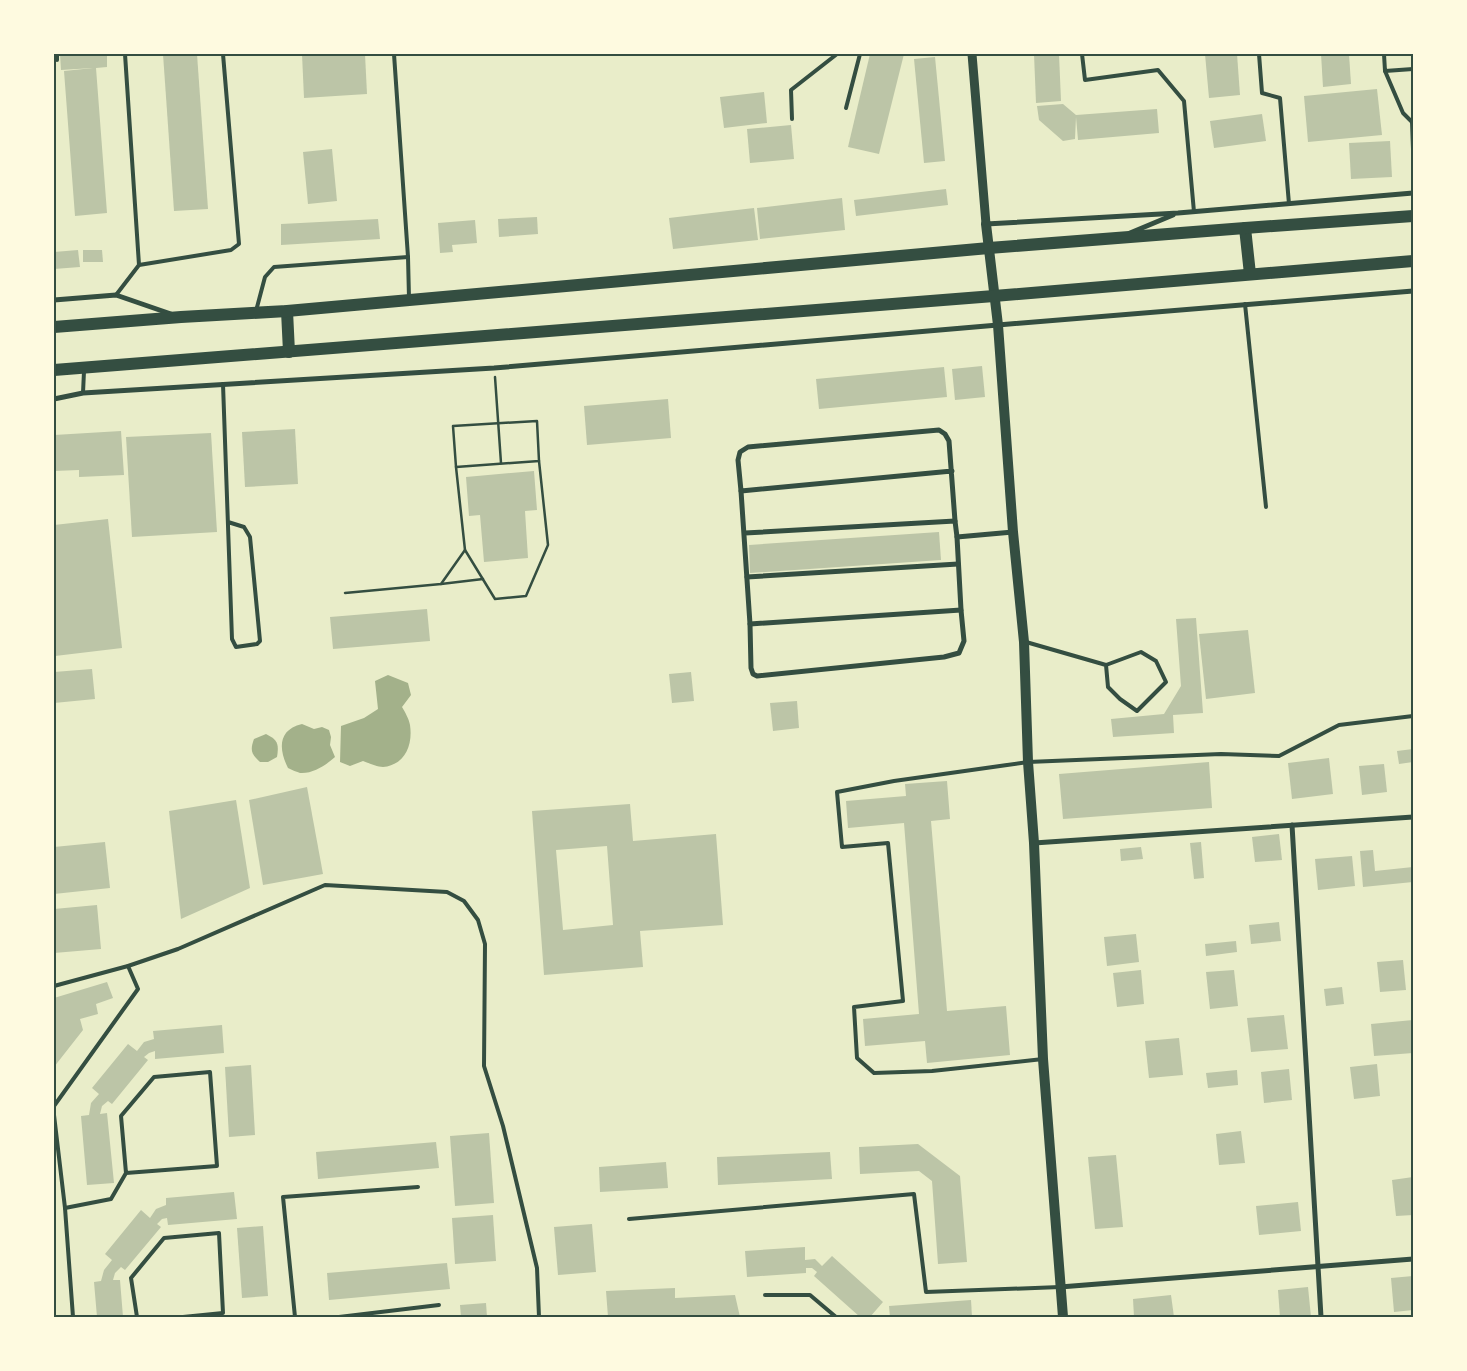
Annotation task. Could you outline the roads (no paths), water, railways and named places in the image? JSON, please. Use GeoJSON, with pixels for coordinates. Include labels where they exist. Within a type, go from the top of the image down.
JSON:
{"type":"FeatureCollection","features":[{"type":"Feature","properties":{"kind":"main road"},"geometry":{"type":"LineString","coordinates":[[54,327],[288,311],[1118,237],[1413,216]]}},
{"type":"Feature","properties":{"kind":"main road"},"geometry":{"type":"LineString","coordinates":[[986,224],[998,325],[1013,532],[1024,642],[1043,1059],[1063,1317]]}},
{"type":"Feature","properties":{"kind":"main road"},"geometry":{"type":"LineString","coordinates":[[1245,228],[1250,274]]}},
{"type":"Feature","properties":{"kind":"main road"},"geometry":{"type":"LineString","coordinates":[[54,370],[1413,261]]}},
{"type":"Feature","properties":{"kind":"main road"},"geometry":{"type":"LineString","coordinates":[[288,311],[289,352]]}},
{"type":"Feature","properties":{"kind":"street"},"geometry":{"type":"LineString","coordinates":[[972,54],[986,224],[1194,212],[1413,193]]}},
{"type":"Feature","properties":{"kind":"street"},"geometry":{"type":"LineString","coordinates":[[1118,237],[1178,213]]}},
{"type":"Feature","properties":{"kind":"street"},"geometry":{"type":"LineString","coordinates":[[54,399],[84,393],[494,368],[1413,291]]}},
{"type":"Feature","properties":{"kind":"street"},"geometry":{"type":"LineString","coordinates":[[54,300],[116,295],[181,317]]}},
{"type":"Feature","properties":{"kind":"street"},"geometry":{"type":"LineString","coordinates":[[939,430],[945,434],[949,441],[952,471],[964,641],[959,652],[944,657],[757,676],[753,674],[751,668],[745,533],[738,460],[740,452],[748,447],[939,430]]}},
{"type":"Feature","properties":{"kind":"street"},"geometry":{"type":"LineString","coordinates":[[741,492],[952,471]]}},
{"type":"Feature","properties":{"kind":"street"},"geometry":{"type":"LineString","coordinates":[[745,533],[955,520]]}},
{"type":"Feature","properties":{"kind":"street"},"geometry":{"type":"LineString","coordinates":[[957,537],[1013,532]]}},
{"type":"Feature","properties":{"kind":"street"},"geometry":{"type":"LineString","coordinates":[[747,577],[958,564]]}},
{"type":"Feature","properties":{"kind":"street"},"geometry":{"type":"LineString","coordinates":[[750,624],[961,610]]}},
{"type":"Feature","properties":{"kind":"street"},"geometry":{"type":"LineString","coordinates":[[1034,843],[1413,817]]}},
{"type":"Feature","properties":{"kind":"street"},"geometry":{"type":"LineString","coordinates":[[1292,826],[1321,1317]]}},
{"type":"Feature","properties":{"kind":"street"},"geometry":{"type":"LineString","coordinates":[[1060,1287],[1413,1259]]}},
{"type":"Feature","properties":{"kind":"lane"},"geometry":{"type":"LineString","coordinates":[[57,54],[57,60]]}},
{"type":"Feature","properties":{"kind":"lane"},"geometry":{"type":"LineString","coordinates":[[116,295],[139,265],[125,54]]}},
{"type":"Feature","properties":{"kind":"lane"},"geometry":{"type":"LineString","coordinates":[[139,265],[231,250],[239,244],[222,54]]}},
{"type":"Feature","properties":{"kind":"lane"},"geometry":{"type":"LineString","coordinates":[[394,54],[408,257],[409,300]]}},
{"type":"Feature","properties":{"kind":"lane"},"geometry":{"type":"LineString","coordinates":[[792,119],[791,90],[837,54]]}},
{"type":"Feature","properties":{"kind":"lane"},"geometry":{"type":"LineString","coordinates":[[846,108],[860,54]]}},
{"type":"Feature","properties":{"kind":"lane"},"geometry":{"type":"LineString","coordinates":[[1082,54],[1085,80],[1158,70],[1184,101],[1194,212]]}},
{"type":"Feature","properties":{"kind":"lane"},"geometry":{"type":"LineString","coordinates":[[1259,54],[1262,93],[1280,98],[1289,204]]}},
{"type":"Feature","properties":{"kind":"lane"},"geometry":{"type":"LineString","coordinates":[[1384,54],[1385,71],[1403,114],[1412,121],[1413,148]]}},
{"type":"Feature","properties":{"kind":"lane"},"geometry":{"type":"LineString","coordinates":[[1385,71],[1413,69]]}},
{"type":"Feature","properties":{"kind":"lane"},"geometry":{"type":"LineString","coordinates":[[256,313],[265,278],[274,267],[408,257]]}},
{"type":"Feature","properties":{"kind":"lane"},"geometry":{"type":"LineString","coordinates":[[1245,304],[1266,507]]}},
{"type":"Feature","properties":{"kind":"lane"},"geometry":{"type":"LineString","coordinates":[[84,367],[84,393]]}},
{"type":"Feature","properties":{"kind":"lane"},"geometry":{"type":"LineString","coordinates":[[223,384],[232,639],[236,646],[257,644],[260,640],[250,537],[244,528],[228,522]]}},
{"type":"Feature","properties":{"kind":"lane"},"geometry":{"type":"LineString","coordinates":[[1024,642],[1106,665],[1141,652],[1156,662],[1166,682],[1138,711],[1120,699],[1108,687],[1106,665]]}},
{"type":"Feature","properties":{"kind":"lane"},"geometry":{"type":"LineString","coordinates":[[1043,1059],[932,1071],[874,1073],[857,1058],[854,1007],[903,1000],[888,843],[842,847],[837,792],[894,781],[1028,762],[1221,754],[1280,756],[1339,725],[1413,716]]}},
{"type":"Feature","properties":{"kind":"lane"},"geometry":{"type":"LineString","coordinates":[[54,986],[128,966],[178,949],[325,885],[447,892],[464,901],[478,920],[485,944],[484,1066],[503,1126],[537,1268],[539,1317]]}},
{"type":"Feature","properties":{"kind":"lane"},"geometry":{"type":"LineString","coordinates":[[54,1106],[138,989],[128,966]]}},
{"type":"Feature","properties":{"kind":"lane"},"geometry":{"type":"LineString","coordinates":[[65,1208],[111,1199],[126,1173],[121,1116],[154,1077],[210,1072],[216,1166],[126,1173]]}},
{"type":"Feature","properties":{"kind":"lane"},"geometry":{"type":"LineString","coordinates":[[54,1115],[65,1208],[73,1317]]}},
{"type":"Feature","properties":{"kind":"lane"},"geometry":{"type":"LineString","coordinates":[[295,1317],[283,1197],[418,1187]]}},
{"type":"Feature","properties":{"kind":"lane"},"geometry":{"type":"LineString","coordinates":[[629,1219],[914,1194],[926,1292],[1060,1287]]}},
{"type":"Feature","properties":{"kind":"lane"},"geometry":{"type":"LineString","coordinates":[[137,1317],[131,1278],[164,1238],[219,1233],[223,1314],[183,1317]]}},
{"type":"Feature","properties":{"kind":"lane"},"geometry":{"type":"LineString","coordinates":[[765,1295],[810,1295],[836,1317]]}},
{"type":"Feature","properties":{"kind":"lane"},"geometry":{"type":"LineString","coordinates":[[339,1317],[439,1305]]}}]}
